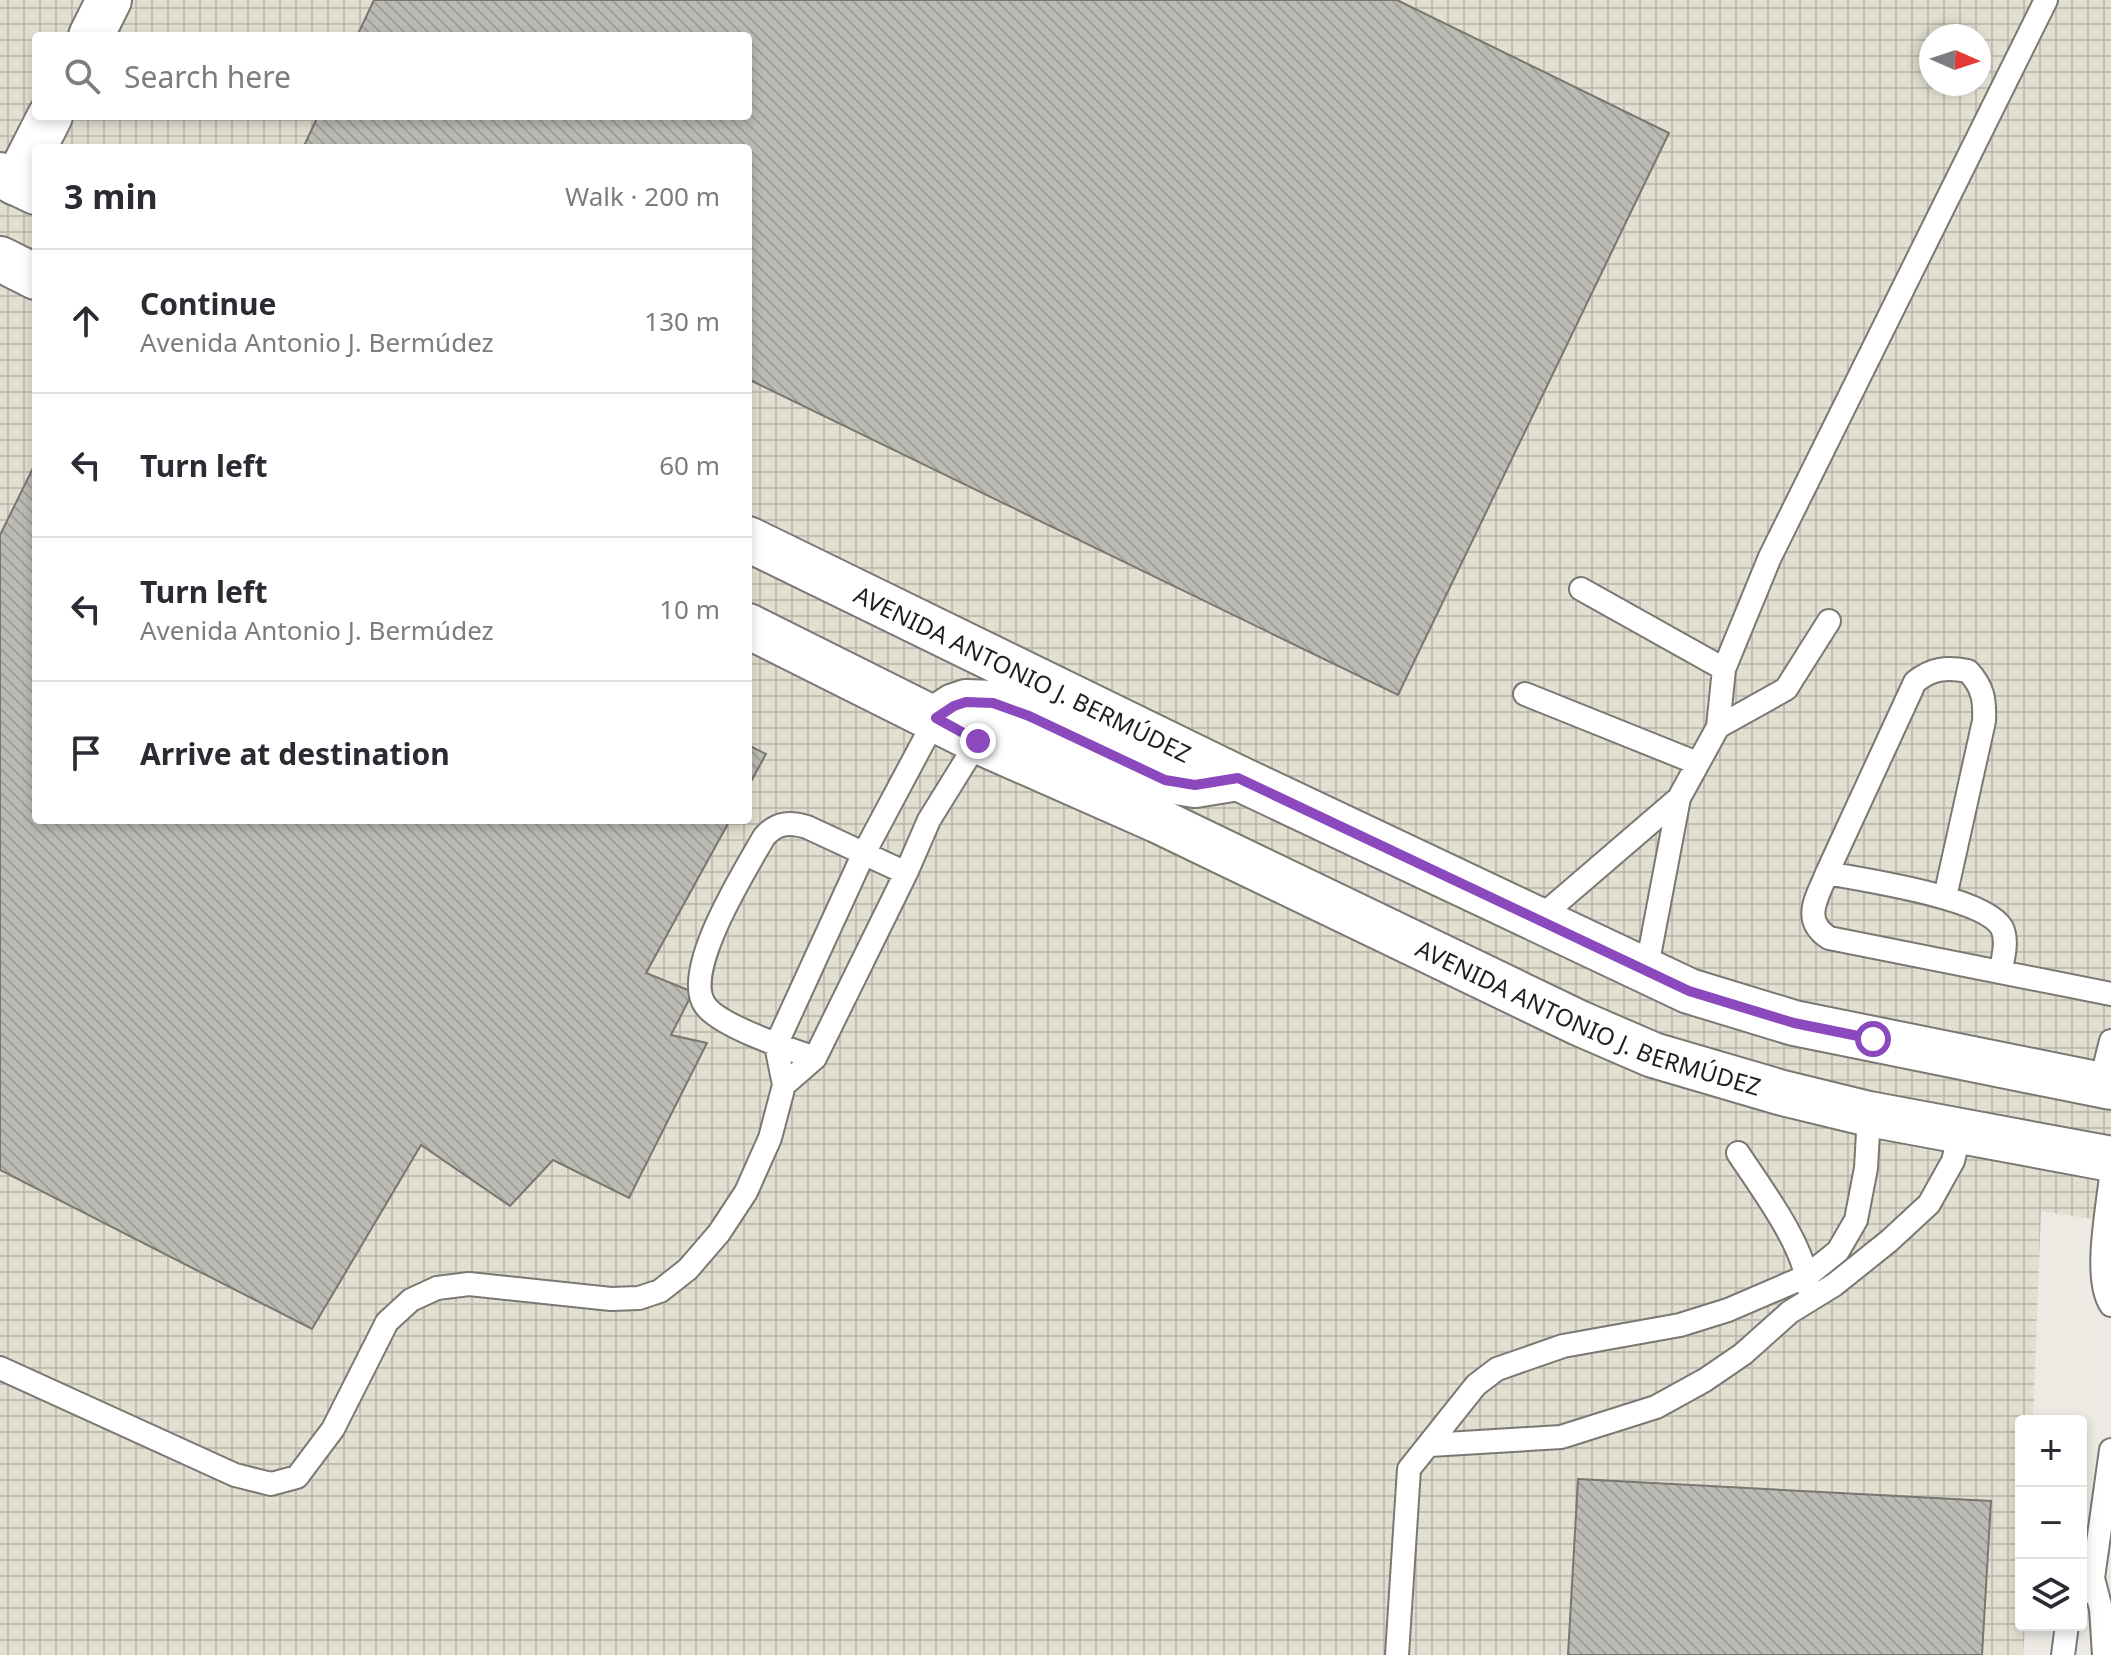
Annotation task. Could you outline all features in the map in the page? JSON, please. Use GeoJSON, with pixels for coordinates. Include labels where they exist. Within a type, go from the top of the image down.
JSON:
{"type":"FeatureCollection","features":[{"type":"Feature","properties":{"kind":"main road"},"geometry":{"type":"LineString","coordinates":[[93,32],[109,0]]}},
{"type":"Feature","properties":{"kind":"main road"},"geometry":{"type":"LineString","coordinates":[[36,144],[48,120]]}},
{"type":"Feature","properties":{"kind":"main road"},"geometry":{"type":"LineString","coordinates":[[17,183],[32,153]]}},
{"type":"Feature","properties":{"kind":"main road"},"geometry":{"type":"LineString","coordinates":[[0,259],[32,275]]}},
{"type":"Feature","properties":{"kind":"main road","name":"AVENIDA ANTONIO J. BERMÚDEZ"},"geometry":{"type":"LineString","coordinates":[[752,541],[1238,778],[1689,991],[1794,1023],[2106,1086]]}},
{"type":"Feature","properties":{"kind":"main road","name":"AVENIDA ANTONIO J. BERMÚDEZ"},"geometry":{"type":"LineString","coordinates":[[752,628],[978,741],[1157,820],[1579,1023],[1653,1055],[1779,1092],[1869,1114],[2111,1159]]}},
{"type":"Feature","properties":{"kind":"main road"},"geometry":{"type":"LineString","coordinates":[[936,718],[966,702],[993,703],[1029,716],[1165,780],[1195,785],[1238,778]]}},
{"type":"Feature","properties":{"kind":"lane"},"geometry":{"type":"LineString","coordinates":[[1646,972],[1679,798],[1718,727],[1724,669],[1770,557],[2046,0]]}},
{"type":"Feature","properties":{"kind":"lane"},"geometry":{"type":"LineString","coordinates":[[1581,589],[1724,669]]}},
{"type":"Feature","properties":{"kind":"lane"},"geometry":{"type":"LineString","coordinates":[[1718,727],[1786,689],[1829,621]]}},
{"type":"Feature","properties":{"kind":"lane"},"geometry":{"type":"LineString","coordinates":[[1945,897],[1984,721],[1985,702],[1982,690],[1968,671],[1950,668],[1936,669],[1915,682],[1827,873],[1812,919],[1818,931],[1829,938],[2111,994]]}},
{"type":"Feature","properties":{"kind":"lane"},"geometry":{"type":"LineString","coordinates":[[1525,694],[1697,763]]}},
{"type":"Feature","properties":{"kind":"lane"},"geometry":{"type":"LineString","coordinates":[[0,1368],[235,1475],[271,1484],[297,1477],[333,1429],[387,1322],[411,1300],[437,1288],[469,1284],[596,1298],[639,1298],[660,1291],[688,1269],[719,1233],[746,1192],[770,1138],[784,1085],[776,1045],[863,855],[936,718]]}},
{"type":"Feature","properties":{"kind":"lane"},"geometry":{"type":"LineString","coordinates":[[784,1085],[815,1058],[929,820],[978,741]]}},
{"type":"Feature","properties":{"kind":"lane"},"geometry":{"type":"LineString","coordinates":[[1537,920],[1679,798]]}},
{"type":"Feature","properties":{"kind":"lane"},"geometry":{"type":"LineString","coordinates":[[815,1058],[776,1045],[718,1017],[706,1008],[699,996],[701,964],[733,893],[764,837],[771,829],[781,825],[807,827],[906,873]]}},
{"type":"Feature","properties":{"kind":"lane"},"geometry":{"type":"LineString","coordinates":[[1827,873],[1945,897],[1986,913],[2001,927],[2006,940],[2001,971]]}},
{"type":"Feature","properties":{"kind":"lane"},"geometry":{"type":"LineString","coordinates":[[2106,1086],[2111,1041]]}},
{"type":"Feature","properties":{"kind":"lane"},"geometry":{"type":"LineString","coordinates":[[1397,1655],[1409,1469],[1476,1385],[1497,1369],[1563,1346],[1680,1325],[1728,1310],[1807,1276],[1838,1251],[1856,1220],[1866,1168],[1869,1114]]}},
{"type":"Feature","properties":{"kind":"lane"},"geometry":{"type":"LineString","coordinates":[[1430,1445],[1561,1437],[1656,1407],[1705,1380],[1743,1354],[1790,1312],[1834,1285],[1929,1204],[1953,1161],[1960,1132]]}},
{"type":"Feature","properties":{"kind":"lane"},"geometry":{"type":"LineString","coordinates":[[1738,1153],[1779,1216],[1807,1276],[1809,1300]]}},
{"type":"Feature","properties":{"kind":"lane"},"geometry":{"type":"LineString","coordinates":[[2111,1176],[2103,1264],[2106,1298],[2111,1305]]}},
{"type":"Feature","properties":{"kind":"lane"},"geometry":{"type":"LineString","coordinates":[[2104,1655],[2101,1609],[2087,1586],[2111,1450]]}},
{"type":"Feature","properties":{"kind":"lane"},"geometry":{"type":"LineString","coordinates":[[2063,1655],[2066,1631]]}},
{"type":"Feature","properties":{"kind":"shaded area"},"geometry":{"type":"Polygon","coordinates":[[[0,0],[2111,0],[2111,1222],[2041,1211],[2033,1415],[2015,1415],[2015,1631],[2025,1631],[2023,1655],[0,1655],[0,0]]]}},
{"type":"Feature","properties":{"kind":"building"},"geometry":{"type":"Polygon","coordinates":[[[374,0],[1397,0],[1669,133],[1398,695],[752,381],[752,144],[305,144],[316,120],[752,120],[752,32],[359,32],[374,0]]]}},
{"type":"Feature","properties":{"kind":"building"},"geometry":{"type":"Polygon","coordinates":[[[32,470],[32,824],[728,824],[646,973],[693,992],[671,1035],[707,1043],[629,1198],[553,1160],[510,1206],[421,1145],[312,1329],[0,1170],[0,535],[32,470]]]}},
{"type":"Feature","properties":{"kind":"building"},"geometry":{"type":"Polygon","coordinates":[[[752,747],[766,754],[752,780],[752,747]]]}},
{"type":"Feature","properties":{"kind":"building"},"geometry":{"type":"Polygon","coordinates":[[[1578,1479],[1991,1501],[1982,1655],[1568,1655],[1578,1479]]]}},
{"type":"Feature","properties":{"kind":"route"},"geometry":{"type":"LineString","coordinates":[[978,741],[936,718],[966,702],[993,703],[1029,716],[1165,780],[1195,785],[1238,778],[1689,991],[1794,1023],[1873,1039]]}}]}
